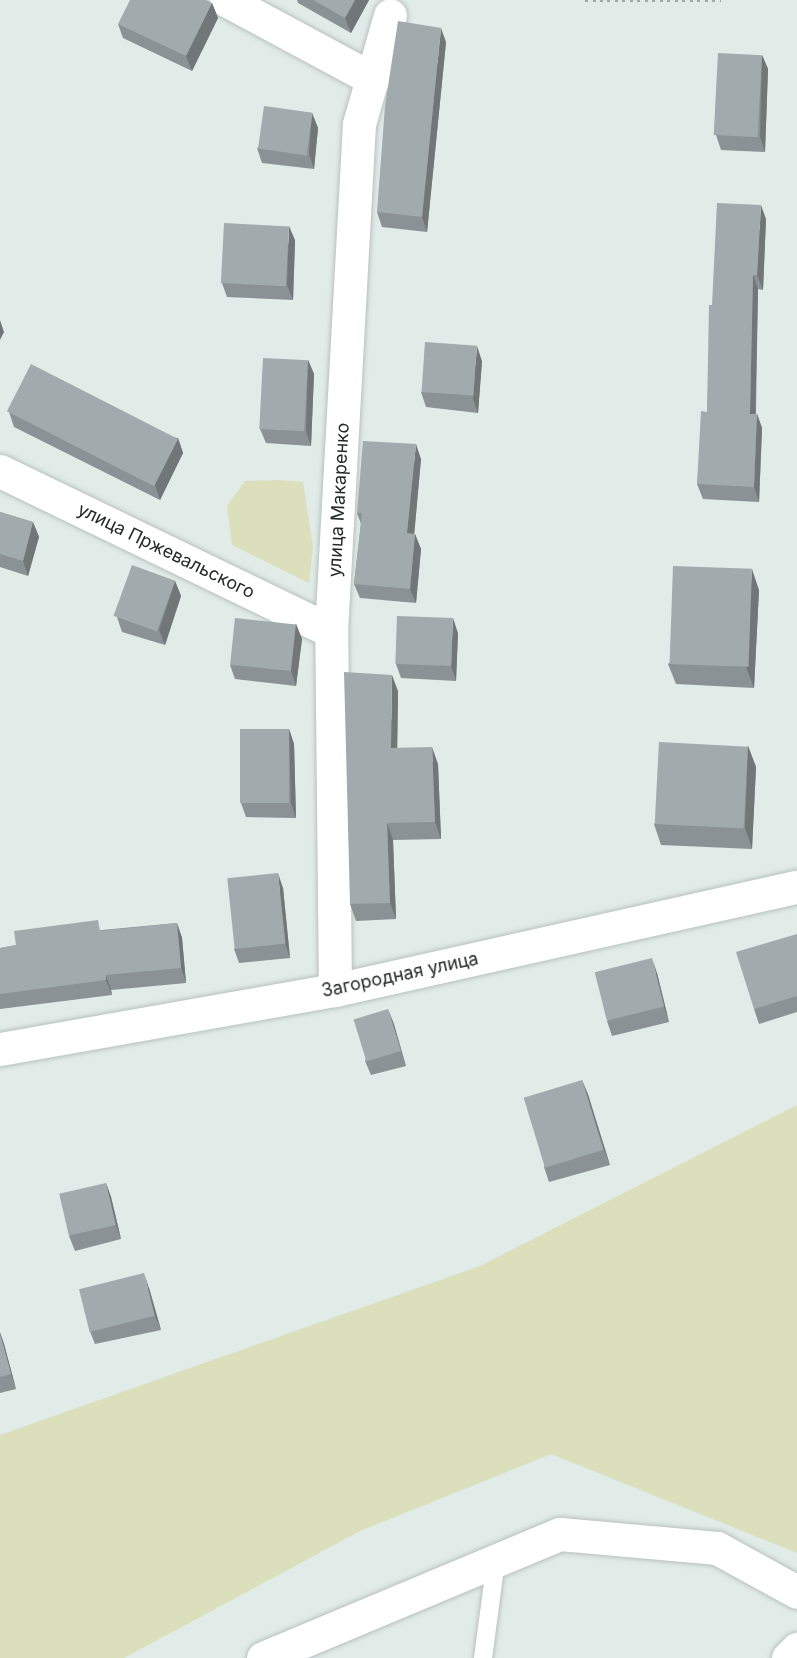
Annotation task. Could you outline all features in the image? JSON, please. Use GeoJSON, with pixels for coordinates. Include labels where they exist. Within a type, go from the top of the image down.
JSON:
{"type":"FeatureCollection","features":[{"type":"Feature","properties":{"kind":"street"},"geometry":{"type":"LineString","coordinates":[[226,0],[373,80]]}},
{"type":"Feature","properties":{"kind":"street","name":"улица Макаренко"},"geometry":{"type":"LineString","coordinates":[[335,990],[331,631],[359,124],[390,15]]}},
{"type":"Feature","properties":{"kind":"street","name":"улица Пржевальского"},"geometry":{"type":"LineString","coordinates":[[0,471],[331,631]]}},
{"type":"Feature","properties":{"kind":"street","name":"Загородная улица"},"geometry":{"type":"LineString","coordinates":[[0,1049],[335,990],[797,886]]}},
{"type":"Feature","properties":{"kind":"street"},"geometry":{"type":"LineString","coordinates":[[263,1658],[560,1534],[717,1548],[797,1592]]}},
{"type":"Feature","properties":{"kind":"street"},"geometry":{"type":"LineString","coordinates":[[788,1658],[797,1649]]}},
{"type":"Feature","properties":{"kind":"lane"},"geometry":{"type":"LineString","coordinates":[[483,1658],[496,1561]]}},
{"type":"Feature","properties":{"kind":"path"},"geometry":{"type":"LineString","coordinates":[[585,0],[721,0]]}},
{"type":"Feature","properties":{"kind":"green space"},"geometry":{"type":"Polygon","coordinates":[[[245,481],[303,482],[313,547],[309,583],[232,545],[227,506],[245,481]]]}},
{"type":"Feature","properties":{"kind":"green space"},"geometry":{"type":"Polygon","coordinates":[[[797,1105],[797,1553],[551,1454],[360,1531],[124,1658],[0,1658],[0,1435],[480,1266],[797,1105]]]}},
{"type":"Feature","properties":{"kind":"building"},"geometry":{"type":"Polygon","coordinates":[[[130,0],[206,0],[212,3],[186,56],[118,24],[130,0]]]}},
{"type":"Feature","properties":{"kind":"building"},"geometry":{"type":"Polygon","coordinates":[[[313,0],[355,0],[345,18],[313,0]]]}},
{"type":"Feature","properties":{"kind":"building"},"geometry":{"type":"Polygon","coordinates":[[[398,21],[441,28],[422,217],[377,212],[385,106],[398,21]]]}},
{"type":"Feature","properties":{"kind":"building"},"geometry":{"type":"Polygon","coordinates":[[[718,53],[762,55],[758,137],[714,135],[718,53]]]}},
{"type":"Feature","properties":{"kind":"building"},"geometry":{"type":"Polygon","coordinates":[[[264,106],[313,113],[307,155],[258,149],[264,106]]]}},
{"type":"Feature","properties":{"kind":"building"},"geometry":{"type":"Polygon","coordinates":[[[717,203],[761,205],[757,275],[753,275],[750,414],[757,414],[754,487],[697,484],[701,411],[707,412],[709,305],[712,305],[717,203]]]}},
{"type":"Feature","properties":{"kind":"building"},"geometry":{"type":"Polygon","coordinates":[[[224,223],[289,226],[286,286],[221,283],[224,223]]]}},
{"type":"Feature","properties":{"kind":"building"},"geometry":{"type":"Polygon","coordinates":[[[425,342],[477,346],[473,396],[422,392],[425,342]]]}},
{"type":"Feature","properties":{"kind":"building"},"geometry":{"type":"Polygon","coordinates":[[[263,358],[308,360],[304,431],[259,429],[263,358]]]}},
{"type":"Feature","properties":{"kind":"building"},"geometry":{"type":"Polygon","coordinates":[[[31,364],[178,439],[154,486],[7,411],[31,364]]]}},
{"type":"Feature","properties":{"kind":"building"},"geometry":{"type":"Polygon","coordinates":[[[363,441],[416,444],[407,533],[415,534],[410,589],[354,584],[362,513],[357,513],[363,441]]]}},
{"type":"Feature","properties":{"kind":"building"},"geometry":{"type":"Polygon","coordinates":[[[0,512],[33,522],[23,561],[0,554],[0,512]]]}},
{"type":"Feature","properties":{"kind":"building"},"geometry":{"type":"Polygon","coordinates":[[[132,565],[175,581],[157,631],[114,616],[132,565]]]}},
{"type":"Feature","properties":{"kind":"building"},"geometry":{"type":"Polygon","coordinates":[[[673,566],[752,569],[749,667],[670,664],[673,566]]]}},
{"type":"Feature","properties":{"kind":"building"},"geometry":{"type":"Polygon","coordinates":[[[397,616],[453,618],[451,666],[395,664],[397,616]]]}},
{"type":"Feature","properties":{"kind":"building"},"geometry":{"type":"Polygon","coordinates":[[[235,618],[296,624],[291,671],[230,665],[235,618]]]}},
{"type":"Feature","properties":{"kind":"building"},"geometry":{"type":"Polygon","coordinates":[[[344,672],[392,675],[391,748],[432,747],[435,822],[387,823],[390,903],[350,904],[344,672]]]}},
{"type":"Feature","properties":{"kind":"building"},"geometry":{"type":"Polygon","coordinates":[[[240,729],[289,729],[289,803],[240,803],[240,729]]]}},
{"type":"Feature","properties":{"kind":"building"},"geometry":{"type":"Polygon","coordinates":[[[659,742],[748,747],[744,829],[655,824],[659,742]]]}},
{"type":"Feature","properties":{"kind":"building"},"geometry":{"type":"Polygon","coordinates":[[[278,873],[285,944],[235,949],[227,878],[278,873]]]}},
{"type":"Feature","properties":{"kind":"building"},"geometry":{"type":"Polygon","coordinates":[[[98,920],[100,931],[177,923],[181,968],[106,975],[106,980],[0,994],[0,948],[16,945],[14,931],[98,920]]]}},
{"type":"Feature","properties":{"kind":"building"},"geometry":{"type":"Polygon","coordinates":[[[797,934],[797,996],[754,1009],[736,952],[797,934]]]}},
{"type":"Feature","properties":{"kind":"building"},"geometry":{"type":"Polygon","coordinates":[[[652,958],[664,1007],[607,1021],[595,972],[652,958]]]}},
{"type":"Feature","properties":{"kind":"building"},"geometry":{"type":"Polygon","coordinates":[[[388,1009],[401,1051],[366,1062],[354,1020],[388,1009]]]}},
{"type":"Feature","properties":{"kind":"building"},"geometry":{"type":"Polygon","coordinates":[[[582,1080],[603,1150],[545,1168],[524,1098],[582,1080]]]}},
{"type":"Feature","properties":{"kind":"building"},"geometry":{"type":"Polygon","coordinates":[[[106,1183],[116,1225],[69,1236],[59,1194],[106,1183]]]}},
{"type":"Feature","properties":{"kind":"building"},"geometry":{"type":"Polygon","coordinates":[[[144,1273],[155,1316],[90,1332],[79,1289],[144,1273]]]}},
{"type":"Feature","properties":{"kind":"building"},"geometry":{"type":"Polygon","coordinates":[[[0,1334],[11,1374],[0,1377],[0,1334]]]}}]}
